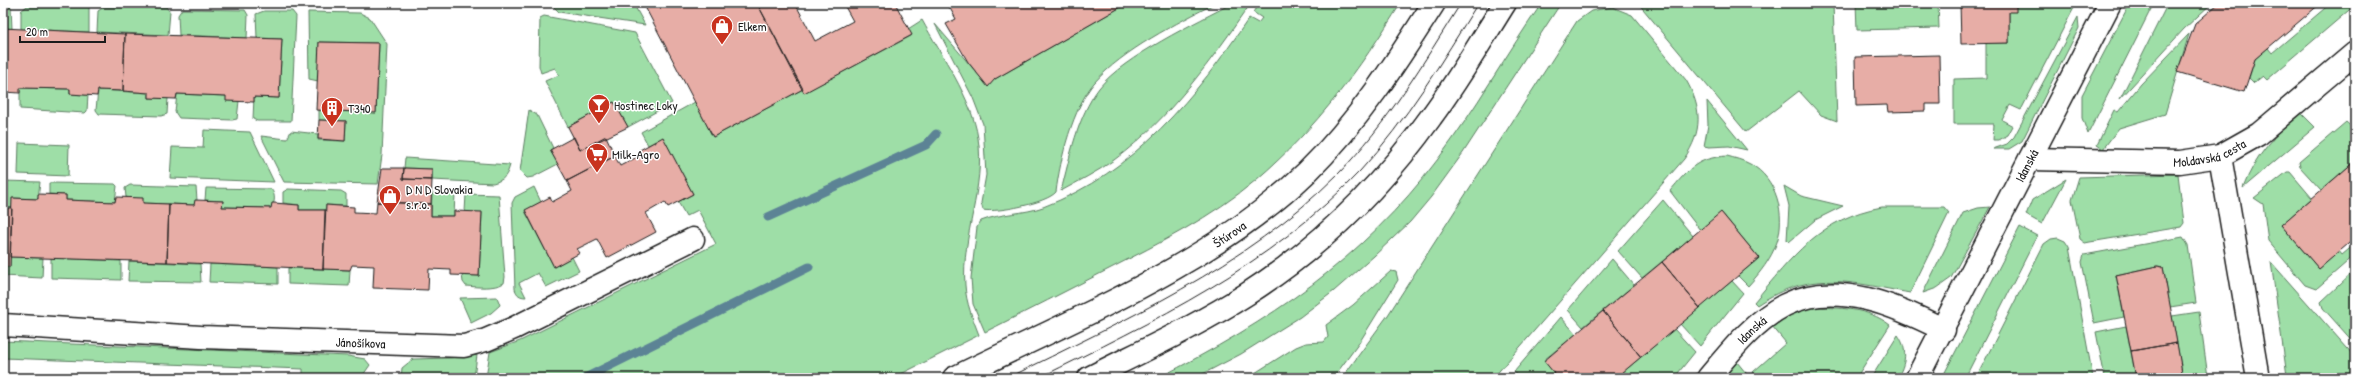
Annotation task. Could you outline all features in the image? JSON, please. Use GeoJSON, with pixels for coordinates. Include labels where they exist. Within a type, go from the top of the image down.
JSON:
{"type":"FeatureCollection","features":[{"type":"Feature","properties":{"kind":"street","name":"Štúrova"},"geometry":{"type":"LineString","coordinates":[[954,378],[1170,270],[1211,246],[1269,204],[1310,168],[1362,112],[1394,66],[1434,3]]}},
{"type":"Feature","properties":{"kind":"street"},"geometry":{"type":"LineString","coordinates":[[1089,378],[1208,317],[1247,294],[1318,241],[1380,181],[1411,144],[1453,85],[1505,3]]}},
{"type":"Feature","properties":{"kind":"street","name":"Idanská"},"geometry":{"type":"LineString","coordinates":[[1917,378],[1944,330],[2110,3]]}},
{"type":"Feature","properties":{"kind":"street","name":"Moldavská cesta"},"geometry":{"type":"LineString","coordinates":[[2030,159],[2180,162],[2220,156],[2259,134],[2355,53]]}},
{"type":"Feature","properties":{"kind":"street"},"geometry":{"type":"LineString","coordinates":[[2220,156],[2258,378]]}},
{"type":"Feature","properties":{"kind":"street","name":"Jánošíkova"},"geometry":{"type":"LineString","coordinates":[[3,325],[201,337],[464,346],[486,340],[514,328],[694,239]]}},
{"type":"Feature","properties":{"kind":"street","name":"Idanská"},"geometry":{"type":"LineString","coordinates":[[1708,378],[1732,350],[1769,315],[1796,300],[1810,296],[1841,295],[1859,298],[1905,310],[1944,330]]}},
{"type":"Feature","properties":{"kind":"green space"},"geometry":{"type":"Polygon","coordinates":[[[550,3],[633,3],[645,25],[559,12],[550,3]]]}},
{"type":"Feature","properties":{"kind":"green space"},"geometry":{"type":"Polygon","coordinates":[[[1128,3],[1216,3],[1168,28],[1135,48],[1120,59],[1094,83],[1080,106],[1069,134],[1064,150],[1056,192],[1043,200],[1010,209],[990,211],[983,210],[981,203],[986,175],[983,124],[973,98],[935,24],[988,86],[995,79],[1128,3]]]}},
{"type":"Feature","properties":{"kind":"green space"},"geometry":{"type":"Polygon","coordinates":[[[1233,3],[1251,3],[1221,45],[1172,107],[1154,126],[1114,160],[1061,191],[1071,151],[1080,124],[1091,99],[1099,88],[1110,76],[1142,52],[1233,3]]]}},
{"type":"Feature","properties":{"kind":"green space"},"geometry":{"type":"Polygon","coordinates":[[[1260,3],[1401,3],[1353,75],[1318,119],[1256,180],[1222,206],[1185,229],[985,332],[973,304],[971,278],[977,227],[981,221],[996,216],[1043,207],[1076,192],[1106,174],[1134,153],[1161,129],[1185,103],[1208,75],[1249,18],[1258,23],[1262,18],[1253,12],[1260,3]]]}},
{"type":"Feature","properties":{"kind":"green space"},"geometry":{"type":"Polygon","coordinates":[[[1542,3],[1561,3],[1463,153],[1431,197],[1410,222],[1334,291],[1300,317],[1241,354],[1195,378],[1158,378],[1199,357],[1276,310],[1312,285],[1378,228],[1409,195],[1452,140],[1542,3]]]}},
{"type":"Feature","properties":{"kind":"green space"},"geometry":{"type":"Polygon","coordinates":[[[1638,3],[1833,3],[1837,121],[1821,115],[1799,91],[1746,132],[1638,3]]]}},
{"type":"Feature","properties":{"kind":"green space"},"geometry":{"type":"Polygon","coordinates":[[[1856,3],[1938,3],[1939,28],[1857,30],[1856,3]]]}},
{"type":"Feature","properties":{"kind":"green space"},"geometry":{"type":"Polygon","coordinates":[[[2016,3],[2076,4],[2021,110],[2010,105],[2002,120],[2013,126],[2008,135],[1999,140],[1993,140],[1994,124],[1954,124],[1954,79],[1986,78],[1986,43],[2009,43],[2009,12],[2016,3]]]}},
{"type":"Feature","properties":{"kind":"green space"},"geometry":{"type":"Polygon","coordinates":[[[2130,3],[2154,3],[2088,134],[2082,118],[2082,95],[2130,3]]]}},
{"type":"Feature","properties":{"kind":"green space"},"geometry":{"type":"Polygon","coordinates":[[[2168,3],[2212,3],[2184,29],[2120,99],[2168,3]]]}},
{"type":"Feature","properties":{"kind":"green space"},"geometry":{"type":"Polygon","coordinates":[[[2331,3],[2355,5],[2267,80],[2263,76],[2254,83],[2249,78],[2255,59],[2268,48],[2272,53],[2331,3]]]}},
{"type":"Feature","properties":{"kind":"green space"},"geometry":{"type":"Polygon","coordinates":[[[3,5],[11,7],[12,29],[3,28],[3,5]]]}},
{"type":"Feature","properties":{"kind":"green space"},"geometry":{"type":"Polygon","coordinates":[[[27,6],[89,7],[89,32],[21,29],[21,11],[27,6]]]}},
{"type":"Feature","properties":{"kind":"green space"},"geometry":{"type":"Polygon","coordinates":[[[104,7],[166,7],[170,12],[168,35],[97,32],[98,11],[104,7]]]}},
{"type":"Feature","properties":{"kind":"green space"},"geometry":{"type":"Polygon","coordinates":[[[1612,7],[1632,15],[1686,80],[1691,90],[1695,100],[1698,120],[1695,139],[1684,159],[1493,378],[1342,378],[1388,315],[1577,21],[1591,11],[1612,7]]]}},
{"type":"Feature","properties":{"kind":"green space"},"geometry":{"type":"Polygon","coordinates":[[[182,9],[245,10],[248,15],[247,38],[179,35],[178,15],[182,9]]]}},
{"type":"Feature","properties":{"kind":"green space"},"geometry":{"type":"Polygon","coordinates":[[[264,11],[292,11],[296,16],[291,121],[257,121],[253,119],[254,97],[279,98],[282,39],[257,38],[256,14],[264,11]]]}},
{"type":"Feature","properties":{"kind":"green space"},"geometry":{"type":"Polygon","coordinates":[[[308,12],[360,13],[370,18],[387,44],[382,155],[378,184],[284,182],[261,136],[287,139],[291,131],[318,134],[318,140],[345,141],[346,121],[319,120],[319,110],[376,112],[379,43],[319,42],[318,81],[309,79],[308,12]]]}},
{"type":"Feature","properties":{"kind":"green space"},"geometry":{"type":"Polygon","coordinates":[[[544,16],[635,33],[672,103],[628,127],[614,102],[568,127],[545,81],[559,75],[555,68],[541,73],[539,66],[540,18],[544,16]]]}},
{"type":"Feature","properties":{"kind":"green space"},"geometry":{"type":"Polygon","coordinates":[[[2078,17],[2079,28],[2022,141],[2009,149],[1993,149],[2007,144],[2014,137],[2078,17]]]}},
{"type":"Feature","properties":{"kind":"green space"},"geometry":{"type":"Polygon","coordinates":[[[922,20],[963,92],[975,123],[978,138],[980,156],[979,175],[966,248],[965,285],[970,311],[979,335],[893,378],[486,378],[490,352],[520,341],[716,244],[698,210],[686,216],[678,202],[693,194],[663,138],[648,145],[641,132],[695,102],[713,137],[803,89],[805,92],[911,36],[908,29],[922,20]]]}},
{"type":"Feature","properties":{"kind":"green space"},"geometry":{"type":"Polygon","coordinates":[[[2189,34],[2165,114],[2119,128],[2103,149],[2097,145],[2114,110],[2118,112],[2141,84],[2189,34]]]}},
{"type":"Feature","properties":{"kind":"green space"},"geometry":{"type":"Polygon","coordinates":[[[20,88],[70,89],[70,94],[88,95],[87,111],[85,113],[20,109],[20,88]]]}},
{"type":"Feature","properties":{"kind":"green space"},"geometry":{"type":"Polygon","coordinates":[[[98,90],[149,93],[149,98],[168,98],[167,114],[161,116],[99,114],[96,110],[98,90]]]}},
{"type":"Feature","properties":{"kind":"green space"},"geometry":{"type":"Polygon","coordinates":[[[177,94],[226,96],[239,101],[237,119],[179,118],[175,112],[177,94]]]}},
{"type":"Feature","properties":{"kind":"green space"},"geometry":{"type":"Polygon","coordinates":[[[1707,101],[1747,150],[1729,146],[1704,146],[1708,125],[1707,101]]]}},
{"type":"Feature","properties":{"kind":"green space"},"geometry":{"type":"Polygon","coordinates":[[[529,110],[537,115],[553,148],[550,150],[558,164],[533,177],[527,178],[520,171],[529,110]]]}},
{"type":"Feature","properties":{"kind":"green space"},"geometry":{"type":"Polygon","coordinates":[[[2300,112],[2315,127],[2243,188],[2253,166],[2260,156],[2282,129],[2300,112]]]}},
{"type":"Feature","properties":{"kind":"green space"},"geometry":{"type":"Polygon","coordinates":[[[2346,122],[2355,130],[2355,161],[2321,190],[2300,167],[2299,162],[2346,122]]]}},
{"type":"Feature","properties":{"kind":"green space"},"geometry":{"type":"Polygon","coordinates":[[[204,130],[250,132],[274,182],[170,178],[172,147],[203,148],[204,130]]]}},
{"type":"Feature","properties":{"kind":"green space"},"geometry":{"type":"Polygon","coordinates":[[[19,143],[69,145],[68,176],[18,174],[19,143]]]}},
{"type":"Feature","properties":{"kind":"green space"},"geometry":{"type":"Polygon","coordinates":[[[1727,156],[1747,163],[1759,170],[1767,178],[1773,188],[1780,209],[1780,231],[1775,248],[1765,266],[1748,286],[1738,276],[1759,258],[1722,213],[1700,230],[1670,191],[1688,171],[1700,162],[1716,157],[1727,156]]]}},
{"type":"Feature","properties":{"kind":"green space"},"geometry":{"type":"Polygon","coordinates":[[[405,158],[510,165],[508,172],[504,177],[493,183],[432,180],[432,169],[404,168],[405,158]]]}},
{"type":"Feature","properties":{"kind":"green space"},"geometry":{"type":"Polygon","coordinates":[[[2287,172],[2290,172],[2312,198],[2281,225],[2319,269],[2339,251],[2342,255],[2355,244],[2355,255],[2316,289],[2305,285],[2268,241],[2263,204],[2254,198],[2287,172]]]}},
{"type":"Feature","properties":{"kind":"green space"},"geometry":{"type":"Polygon","coordinates":[[[2178,174],[2184,223],[2181,227],[2085,243],[2080,239],[2072,200],[2079,177],[2178,174]]]}},
{"type":"Feature","properties":{"kind":"green space"},"geometry":{"type":"Polygon","coordinates":[[[2066,179],[2042,224],[2026,215],[2032,200],[2066,179]]]}},
{"type":"Feature","properties":{"kind":"green space"},"geometry":{"type":"Polygon","coordinates":[[[3,181],[40,182],[38,199],[13,198],[12,208],[3,208],[3,181]]]}},
{"type":"Feature","properties":{"kind":"green space"},"geometry":{"type":"Polygon","coordinates":[[[49,183],[115,184],[117,186],[115,202],[66,200],[66,195],[49,194],[49,183]]]}},
{"type":"Feature","properties":{"kind":"green space"},"geometry":{"type":"Polygon","coordinates":[[[130,185],[196,187],[197,200],[194,205],[143,203],[126,197],[125,188],[130,185]]]}},
{"type":"Feature","properties":{"kind":"green space"},"geometry":{"type":"Polygon","coordinates":[[[1784,186],[1801,196],[1843,206],[1815,220],[1789,242],[1787,240],[1789,206],[1784,186]]]}},
{"type":"Feature","properties":{"kind":"green space"},"geometry":{"type":"Polygon","coordinates":[[[534,187],[541,202],[525,211],[554,267],[572,257],[579,271],[546,287],[538,273],[519,283],[526,297],[524,297],[520,296],[515,289],[512,203],[515,197],[534,187]]]}},
{"type":"Feature","properties":{"kind":"green space"},"geometry":{"type":"Polygon","coordinates":[[[206,188],[271,189],[274,194],[274,201],[271,208],[222,207],[223,201],[205,200],[206,188]]]}},
{"type":"Feature","properties":{"kind":"green space"},"geometry":{"type":"Polygon","coordinates":[[[288,189],[341,191],[346,194],[346,206],[326,205],[325,210],[299,210],[299,205],[283,203],[283,192],[288,189]]]}},
{"type":"Feature","properties":{"kind":"green space"},"geometry":{"type":"Polygon","coordinates":[[[432,193],[455,194],[454,216],[431,216],[432,193]]]}},
{"type":"Feature","properties":{"kind":"green space"},"geometry":{"type":"Polygon","coordinates":[[[466,194],[499,195],[505,277],[504,283],[500,285],[475,287],[466,286],[463,282],[462,275],[479,276],[482,213],[465,212],[466,194]]]}},
{"type":"Feature","properties":{"kind":"green space"},"geometry":{"type":"Polygon","coordinates":[[[1663,200],[1693,236],[1642,278],[1618,251],[1663,200]]]}},
{"type":"Feature","properties":{"kind":"green space"},"geometry":{"type":"Polygon","coordinates":[[[1882,207],[1944,207],[1949,213],[1910,293],[1849,282],[1813,282],[1795,286],[1757,305],[1754,302],[1795,255],[1824,230],[1841,220],[1860,212],[1882,207]]]}},
{"type":"Feature","properties":{"kind":"green space"},"geometry":{"type":"Polygon","coordinates":[[[1990,207],[1951,278],[1937,288],[1923,293],[1963,213],[1978,208],[1990,207]]]}},
{"type":"Feature","properties":{"kind":"green space"},"geometry":{"type":"Polygon","coordinates":[[[2020,227],[2037,236],[1965,378],[1942,378],[2020,227]]]}},
{"type":"Feature","properties":{"kind":"green space"},"geometry":{"type":"Polygon","coordinates":[[[2183,237],[2188,245],[2196,303],[2170,307],[2163,267],[2157,266],[2116,275],[2124,317],[2094,323],[2082,262],[2084,255],[2183,237]]]}},
{"type":"Feature","properties":{"kind":"green space"},"geometry":{"type":"Polygon","coordinates":[[[2058,238],[2065,241],[2069,247],[2093,378],[1976,378],[2044,244],[2051,239],[2058,238]]]}},
{"type":"Feature","properties":{"kind":"green space"},"geometry":{"type":"Polygon","coordinates":[[[10,257],[43,258],[42,278],[3,276],[3,266],[10,267],[10,257]]]}},
{"type":"Feature","properties":{"kind":"green space"},"geometry":{"type":"Polygon","coordinates":[[[51,258],[121,261],[121,280],[51,278],[51,258]]]}},
{"type":"Feature","properties":{"kind":"green space"},"geometry":{"type":"Polygon","coordinates":[[[1612,259],[1634,285],[1583,327],[1568,310],[1612,259]]]}},
{"type":"Feature","properties":{"kind":"green space"},"geometry":{"type":"Polygon","coordinates":[[[129,261],[200,264],[201,282],[128,281],[129,261]]]}},
{"type":"Feature","properties":{"kind":"green space"},"geometry":{"type":"Polygon","coordinates":[[[2271,262],[2355,357],[2355,378],[2285,378],[2287,376],[2271,262]]]}},
{"type":"Feature","properties":{"kind":"green space"},"geometry":{"type":"Polygon","coordinates":[[[210,264],[278,267],[278,284],[209,282],[210,264]]]}},
{"type":"Feature","properties":{"kind":"green space"},"geometry":{"type":"Polygon","coordinates":[[[288,268],[350,270],[349,286],[288,284],[288,268]]]}},
{"type":"Feature","properties":{"kind":"green space"},"geometry":{"type":"Polygon","coordinates":[[[2355,270],[2355,344],[2323,308],[2321,302],[2355,270]]]}},
{"type":"Feature","properties":{"kind":"green space"},"geometry":{"type":"Polygon","coordinates":[[[1391,271],[1396,272],[1398,280],[1359,343],[1333,378],[1247,378],[1296,347],[1306,343],[1324,342],[1328,337],[1326,325],[1353,305],[1391,271]]]}},
{"type":"Feature","properties":{"kind":"green space"},"geometry":{"type":"Polygon","coordinates":[[[1732,281],[1743,293],[1700,346],[1680,324],[1732,281]]]}},
{"type":"Feature","properties":{"kind":"green space"},"geometry":{"type":"Polygon","coordinates":[[[497,297],[500,305],[491,313],[471,323],[460,298],[497,297]]]}},
{"type":"Feature","properties":{"kind":"green space"},"geometry":{"type":"Polygon","coordinates":[[[1811,307],[1842,308],[1862,312],[1881,319],[1890,325],[1856,378],[1758,378],[1753,372],[1786,343],[1772,326],[1789,315],[1811,307]]]}},
{"type":"Feature","properties":{"kind":"green space"},"geometry":{"type":"Polygon","coordinates":[[[2199,312],[2208,377],[2183,378],[2172,316],[2199,312]]]}},
{"type":"Feature","properties":{"kind":"green space"},"geometry":{"type":"Polygon","coordinates":[[[1561,317],[1576,334],[1544,360],[1558,378],[1519,378],[1514,372],[1561,317]]]}},
{"type":"Feature","properties":{"kind":"green space"},"geometry":{"type":"Polygon","coordinates":[[[2126,326],[2136,378],[2105,378],[2096,332],[2126,326]]]}},
{"type":"Feature","properties":{"kind":"green space"},"geometry":{"type":"Polygon","coordinates":[[[1674,329],[1695,352],[1674,378],[1627,378],[1622,373],[1674,329]]]}},
{"type":"Feature","properties":{"kind":"green space"},"geometry":{"type":"Polygon","coordinates":[[[1898,335],[1903,346],[1905,356],[1897,378],[1871,378],[1898,335]]]}},
{"type":"Feature","properties":{"kind":"green space"},"geometry":{"type":"Polygon","coordinates":[[[3,341],[348,356],[365,359],[370,365],[361,378],[303,378],[303,369],[3,358],[3,341]]]}},
{"type":"Feature","properties":{"kind":"green space"},"geometry":{"type":"Polygon","coordinates":[[[477,355],[474,378],[401,378],[402,368],[413,359],[449,358],[477,355]]]}},
{"type":"Feature","properties":{"kind":"green space"},"geometry":{"type":"Polygon","coordinates":[[[1737,362],[1750,378],[1724,378],[1737,362]]]}},
{"type":"Feature","properties":{"kind":"building","name":"Elkem"},"geometry":{"type":"Polygon","coordinates":[[[643,3],[757,3],[803,89],[713,137],[643,3]]]}},
{"type":"Feature","properties":{"kind":"building"},"geometry":{"type":"Polygon","coordinates":[[[757,3],[795,3],[815,41],[853,21],[843,3],[895,3],[912,35],[804,93],[757,3]]]}},
{"type":"Feature","properties":{"kind":"building"},"geometry":{"type":"Polygon","coordinates":[[[947,3],[1128,3],[995,79],[988,87],[968,62],[946,24],[956,19],[947,3]]]}},
{"type":"Feature","properties":{"kind":"building"},"geometry":{"type":"Polygon","coordinates":[[[1960,3],[2016,3],[2016,12],[2009,12],[2009,43],[1961,44],[1960,3]]]}},
{"type":"Feature","properties":{"kind":"building"},"geometry":{"type":"Polygon","coordinates":[[[2219,3],[2321,3],[2255,59],[2244,92],[2177,72],[2195,24],[2219,3]]]}},
{"type":"Feature","properties":{"kind":"building"},"geometry":{"type":"Polygon","coordinates":[[[3,28],[125,34],[123,91],[98,90],[97,96],[70,94],[70,89],[20,88],[20,93],[3,92],[3,28]]]}},
{"type":"Feature","properties":{"kind":"building"},"geometry":{"type":"Polygon","coordinates":[[[125,34],[282,39],[279,98],[254,97],[254,102],[226,101],[226,96],[177,94],[176,99],[149,98],[149,93],[123,91],[125,34]]]}},
{"type":"Feature","properties":{"kind":"building"},"geometry":{"type":"Polygon","coordinates":[[[319,42],[379,43],[376,113],[316,110],[319,42]]]}},
{"type":"Feature","properties":{"kind":"building"},"geometry":{"type":"Polygon","coordinates":[[[1939,55],[1940,104],[1925,104],[1925,111],[1888,112],[1887,105],[1856,106],[1855,57],[1939,55]]]}},
{"type":"Feature","properties":{"kind":"building"},"geometry":{"type":"Polygon","coordinates":[[[614,102],[628,127],[580,150],[568,127],[614,102]]]}},
{"type":"Feature","properties":{"kind":"building","name":"T340"},"geometry":{"type":"Polygon","coordinates":[[[319,120],[346,121],[345,141],[318,139],[319,120]]]}},
{"type":"Feature","properties":{"kind":"building"},"geometry":{"type":"Polygon","coordinates":[[[606,136],[615,156],[567,181],[550,150],[574,137],[580,150],[606,136]]]}},
{"type":"Feature","properties":{"kind":"building"},"geometry":{"type":"Polygon","coordinates":[[[663,137],[693,194],[668,207],[665,202],[646,213],[656,232],[607,258],[597,239],[577,249],[580,253],[554,267],[525,210],[550,197],[552,202],[572,191],[567,181],[615,156],[620,166],[641,155],[638,151],[663,137]]]}},
{"type":"Feature","properties":{"kind":"building"},"geometry":{"type":"Polygon","coordinates":[[[2355,161],[2355,238],[2319,269],[2281,225],[2355,161]]]}},
{"type":"Feature","properties":{"kind":"building"},"geometry":{"type":"Polygon","coordinates":[[[382,168],[404,168],[403,179],[432,180],[431,204],[377,202],[382,168]]]}},
{"type":"Feature","properties":{"kind":"building"},"geometry":{"type":"Polygon","coordinates":[[[404,168],[432,169],[432,180],[403,179],[404,168]]]}},
{"type":"Feature","properties":{"kind":"building"},"geometry":{"type":"Polygon","coordinates":[[[38,194],[66,195],[66,200],[115,202],[116,197],[143,198],[143,203],[169,204],[167,262],[10,257],[12,198],[38,199],[38,194]]]}},
{"type":"Feature","properties":{"kind":"building"},"geometry":{"type":"Polygon","coordinates":[[[195,200],[223,201],[222,207],[271,208],[272,203],[274,203],[299,205],[299,210],[325,210],[323,269],[167,262],[169,204],[194,205],[195,200]]]}},
{"type":"Feature","properties":{"kind":"building"},"geometry":{"type":"Polygon","coordinates":[[[377,202],[431,204],[431,216],[454,216],[454,211],[482,212],[479,276],[451,275],[451,270],[429,269],[428,290],[373,288],[374,266],[352,265],[350,270],[323,269],[326,205],[354,207],[354,212],[376,213],[377,202]]]}},
{"type":"Feature","properties":{"kind":"building"},"geometry":{"type":"Polygon","coordinates":[[[3,208],[12,208],[10,267],[3,266],[3,208]]]}},
{"type":"Feature","properties":{"kind":"building"},"geometry":{"type":"Polygon","coordinates":[[[1721,212],[1759,258],[1700,308],[1662,262],[1721,212]]]}},
{"type":"Feature","properties":{"kind":"building"},"geometry":{"type":"Polygon","coordinates":[[[1662,262],[1700,308],[1641,357],[1603,311],[1662,262]]]}},
{"type":"Feature","properties":{"kind":"building"},"geometry":{"type":"Polygon","coordinates":[[[2157,266],[2163,267],[2177,343],[2131,351],[2116,275],[2157,266]]]}},
{"type":"Feature","properties":{"kind":"building"},"geometry":{"type":"Polygon","coordinates":[[[1603,311],[1641,357],[1616,378],[1558,378],[1544,361],[1603,311]]]}},
{"type":"Feature","properties":{"kind":"building"},"geometry":{"type":"Polygon","coordinates":[[[2177,343],[2183,378],[2136,378],[2131,351],[2177,343]]]}},
{"type":"Feature","properties":{"kind":"waterway"},"geometry":{"type":"LineString","coordinates":[[768,217],[926,145],[936,134]]}},
{"type":"Feature","properties":{"kind":"waterway"},"geometry":{"type":"LineString","coordinates":[[585,378],[809,267]]}},
{"type":"Feature","properties":{"kind":"tram line"},"geometry":{"type":"LineString","coordinates":[[1008,378],[1095,335],[1182,289],[1264,237],[1302,207],[1338,174],[1373,134],[1419,70],[1461,3]]}},
{"type":"Feature","properties":{"kind":"tram line"},"geometry":{"type":"LineString","coordinates":[[1039,378],[1125,335],[1209,289],[1288,235],[1325,205],[1360,171],[1393,131],[1423,90],[1478,3]]}},
{"type":"Feature","properties":{"kind":"place","name":"Elkem"},"geometry":{"type":"Point","coordinates":[722,46]}},
{"type":"Feature","properties":{"kind":"place","name":"Hostinec Loky"},"geometry":{"type":"Point","coordinates":[599,124]}},
{"type":"Feature","properties":{"kind":"place","name":"T340"},"geometry":{"type":"Point","coordinates":[332,128]}},
{"type":"Feature","properties":{"kind":"place","name":"Milk-Agro"},"geometry":{"type":"Point","coordinates":[597,174]}},
{"type":"Feature","properties":{"kind":"place","name":"D N D Slovakia s.r.o."},"geometry":{"type":"Point","coordinates":[390,216]}}]}
